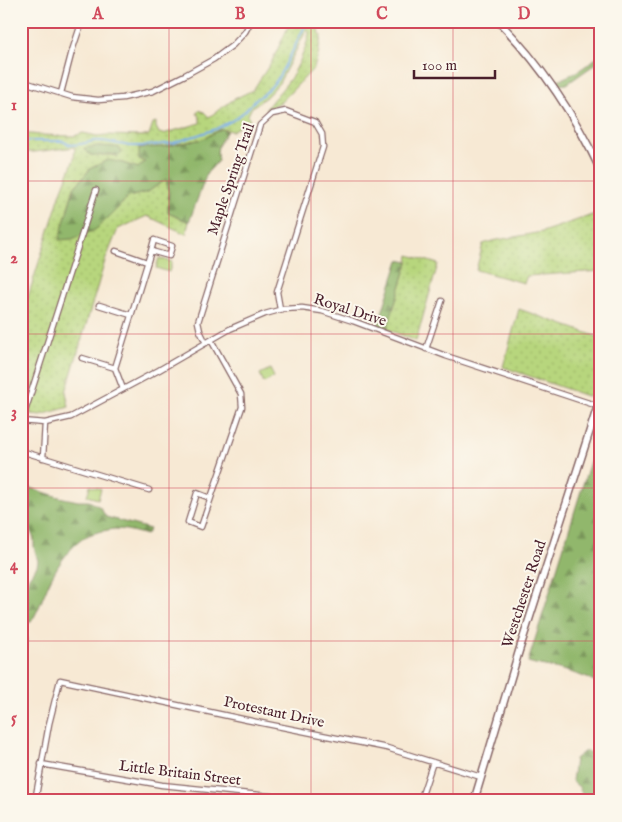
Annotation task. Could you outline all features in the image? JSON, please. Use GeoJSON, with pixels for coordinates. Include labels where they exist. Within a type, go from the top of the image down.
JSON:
{"type":"FeatureCollection","features":[{"type":"Feature","properties":{"kind":"street"},"geometry":{"type":"LineString","coordinates":[[60,93],[82,21]]}},
{"type":"Feature","properties":{"kind":"street"},"geometry":{"type":"LineString","coordinates":[[21,81],[72,97],[98,100],[123,98],[153,91],[214,60],[233,45],[245,32],[251,21]]}},
{"type":"Feature","properties":{"kind":"street"},"geometry":{"type":"LineString","coordinates":[[498,21],[539,68],[563,102],[601,171]]}},
{"type":"Feature","properties":{"kind":"street","name":"Maple Spring Trail"},"geometry":{"type":"LineString","coordinates":[[206,343],[198,322],[260,125],[272,114],[286,111],[315,122],[322,134],[323,147],[277,292],[280,310]]}},
{"type":"Feature","properties":{"kind":"street"},"geometry":{"type":"LineString","coordinates":[[21,421],[96,190]]}},
{"type":"Feature","properties":{"kind":"street"},"geometry":{"type":"LineString","coordinates":[[124,389],[115,368],[154,240],[172,246],[169,256],[151,250]]}},
{"type":"Feature","properties":{"kind":"street"},"geometry":{"type":"LineString","coordinates":[[116,251],[147,262]]}},
{"type":"Feature","properties":{"kind":"street"},"geometry":{"type":"LineString","coordinates":[[426,349],[442,301]]}},
{"type":"Feature","properties":{"kind":"street"},"geometry":{"type":"LineString","coordinates":[[99,305],[132,315]]}},
{"type":"Feature","properties":{"kind":"street","name":"Royal Drive"},"geometry":{"type":"LineString","coordinates":[[21,421],[45,423],[71,417],[239,325],[265,314],[280,310],[302,308],[322,310],[426,349],[598,406]]}},
{"type":"Feature","properties":{"kind":"street"},"geometry":{"type":"LineString","coordinates":[[210,498],[197,493],[188,522],[201,527],[242,407],[241,394],[211,340]]}},
{"type":"Feature","properties":{"kind":"street"},"geometry":{"type":"LineString","coordinates":[[82,358],[115,368]]}},
{"type":"Feature","properties":{"kind":"street","name":"Westchester Road"},"geometry":{"type":"LineString","coordinates":[[474,801],[522,642],[601,396]]}},
{"type":"Feature","properties":{"kind":"street"},"geometry":{"type":"LineString","coordinates":[[44,458],[45,423]]}},
{"type":"Feature","properties":{"kind":"street"},"geometry":{"type":"LineString","coordinates":[[21,451],[149,490]]}},
{"type":"Feature","properties":{"kind":"street","name":"Protestant Drive"},"geometry":{"type":"LineString","coordinates":[[41,764],[48,724],[60,680],[387,748],[481,777]]}},
{"type":"Feature","properties":{"kind":"street"},"geometry":{"type":"LineString","coordinates":[[418,801],[421,798],[432,762]]}},
{"type":"Feature","properties":{"kind":"street"},"geometry":{"type":"LineString","coordinates":[[35,801],[41,764]]}},
{"type":"Feature","properties":{"kind":"street","name":"Little Britain Street"},"geometry":{"type":"LineString","coordinates":[[41,764],[162,785],[317,801]]}},
{"type":"Feature","properties":{"kind":"green space"},"geometry":{"type":"Polygon","coordinates":[[[291,21],[314,21],[313,25],[317,27],[321,36],[314,68],[281,102],[265,110],[287,83],[297,66],[308,39],[309,33],[307,29],[279,83],[266,97],[252,107],[248,115],[250,120],[232,131],[221,129],[203,139],[162,147],[139,148],[145,162],[138,168],[119,162],[91,168],[74,188],[68,208],[112,214],[128,197],[148,192],[166,179],[169,193],[168,213],[189,222],[186,234],[147,216],[118,229],[105,261],[66,392],[69,407],[41,415],[21,413],[21,319],[61,192],[74,159],[75,147],[21,152],[21,133],[74,136],[83,133],[97,136],[145,136],[149,135],[153,123],[156,122],[159,133],[163,134],[200,123],[197,113],[199,110],[209,117],[234,99],[253,90],[272,61],[291,21]],[[98,146],[90,155],[118,156],[114,147],[98,146]]]}},
{"type":"Feature","properties":{"kind":"green space"},"geometry":{"type":"Polygon","coordinates":[[[601,54],[601,60],[567,84],[559,85],[557,80],[575,73],[601,54]]]}},
{"type":"Feature","properties":{"kind":"green space"},"geometry":{"type":"Polygon","coordinates":[[[221,129],[227,131],[218,148],[218,161],[207,173],[189,222],[168,213],[169,193],[166,179],[148,192],[128,197],[95,230],[72,239],[59,240],[74,188],[91,168],[108,160],[138,168],[145,162],[139,159],[139,148],[163,147],[203,139],[221,129]]]}},
{"type":"Feature","properties":{"kind":"green space"},"geometry":{"type":"Polygon","coordinates":[[[98,146],[120,148],[122,153],[118,156],[110,154],[95,156],[89,154],[84,148],[98,146]]]}},
{"type":"Feature","properties":{"kind":"green space"},"geometry":{"type":"Polygon","coordinates":[[[601,212],[601,271],[527,276],[524,283],[476,270],[483,244],[542,232],[601,212]]]}},
{"type":"Feature","properties":{"kind":"green space"},"geometry":{"type":"Polygon","coordinates":[[[409,255],[438,264],[416,341],[387,329],[409,255]]]}},
{"type":"Feature","properties":{"kind":"green space"},"geometry":{"type":"Polygon","coordinates":[[[159,258],[172,262],[169,272],[156,268],[159,258]]]}},
{"type":"Feature","properties":{"kind":"green space"},"geometry":{"type":"Polygon","coordinates":[[[399,260],[408,262],[387,329],[378,325],[399,260]]]}},
{"type":"Feature","properties":{"kind":"green space"},"geometry":{"type":"Polygon","coordinates":[[[519,309],[601,338],[601,378],[596,393],[587,396],[503,367],[519,309]]]}},
{"type":"Feature","properties":{"kind":"green space"},"geometry":{"type":"Polygon","coordinates":[[[270,369],[274,377],[264,383],[260,374],[270,369]]]}},
{"type":"Feature","properties":{"kind":"green space"},"geometry":{"type":"Polygon","coordinates":[[[601,426],[601,684],[573,673],[528,662],[601,426]]]}},
{"type":"Feature","properties":{"kind":"green space"},"geometry":{"type":"Polygon","coordinates":[[[21,485],[59,497],[89,501],[100,507],[106,517],[150,529],[146,535],[115,529],[95,533],[83,539],[71,549],[60,563],[34,617],[31,622],[25,623],[28,603],[26,589],[29,577],[37,566],[38,561],[34,539],[21,511],[21,485]]]}},
{"type":"Feature","properties":{"kind":"green space"},"geometry":{"type":"Polygon","coordinates":[[[90,486],[101,489],[98,499],[87,496],[90,486]]]}},
{"type":"Feature","properties":{"kind":"green space"},"geometry":{"type":"Polygon","coordinates":[[[21,634],[27,637],[25,655],[21,661],[21,634]]]}},
{"type":"Feature","properties":{"kind":"green space"},"geometry":{"type":"Polygon","coordinates":[[[585,751],[594,754],[601,753],[601,801],[585,801],[579,787],[572,781],[575,759],[585,751]]]}},
{"type":"Feature","properties":{"kind":"waterway"},"geometry":{"type":"LineString","coordinates":[[21,141],[62,141],[71,145],[103,141],[130,146],[144,146],[173,143],[216,129],[245,111],[277,80],[306,24],[310,21]]}}]}
